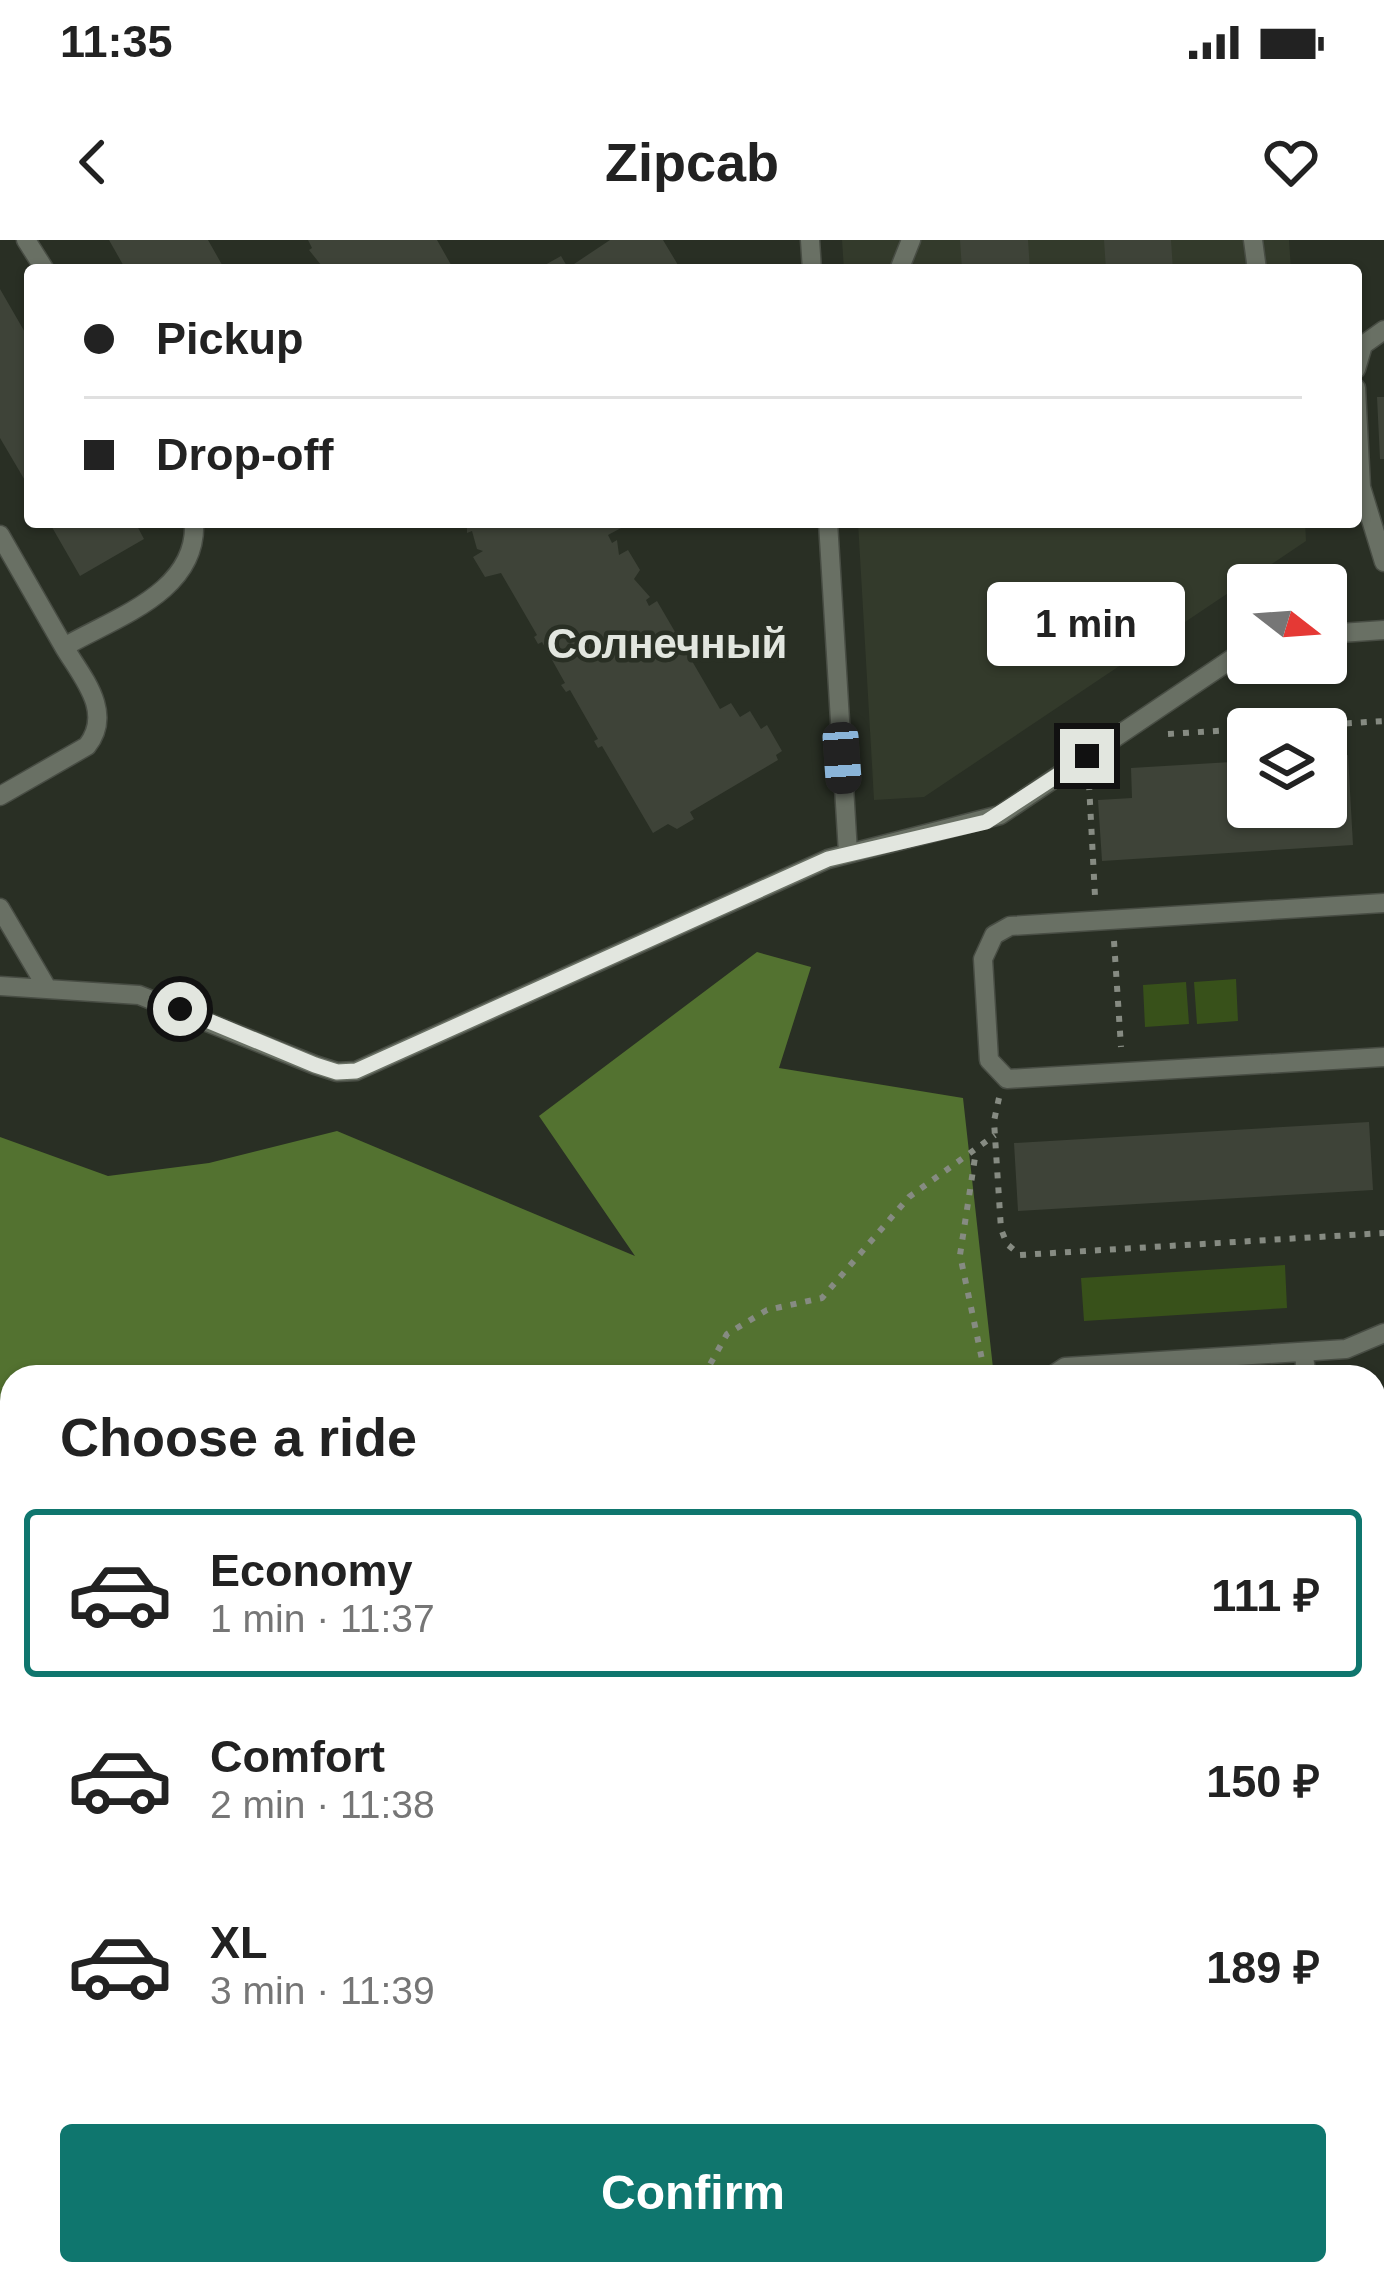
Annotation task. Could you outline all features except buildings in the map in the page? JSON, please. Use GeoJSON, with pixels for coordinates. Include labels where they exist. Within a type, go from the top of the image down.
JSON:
{"type":"FeatureCollection","features":[{"type":"Feature","properties":{"kind":"lane"},"geometry":{"type":"LineString","coordinates":[[1362,490],[1384,562]]}},
{"type":"Feature","properties":{"kind":"lane"},"geometry":{"type":"LineString","coordinates":[[64,646],[174,583],[191,558],[194,528]]}},
{"type":"Feature","properties":{"kind":"lane"},"geometry":{"type":"LineString","coordinates":[[828,528],[848,853]]}},
{"type":"Feature","properties":{"kind":"lane"},"geometry":{"type":"LineString","coordinates":[[0,535],[95,699],[99,714],[87,746],[0,796]]}},
{"type":"Feature","properties":{"kind":"lane"},"geometry":{"type":"LineString","coordinates":[[1347,633],[1384,630]]}},
{"type":"Feature","properties":{"kind":"lane"},"geometry":{"type":"LineString","coordinates":[[0,986],[139,995],[315,1065],[337,1072],[356,1071],[848,853],[986,822],[1227,662]]}},
{"type":"Feature","properties":{"kind":"lane"},"geometry":{"type":"LineString","coordinates":[[1384,903],[1010,926],[986,946],[989,1060],[1007,1079],[1384,1058]]}},
{"type":"Feature","properties":{"kind":"lane"},"geometry":{"type":"LineString","coordinates":[[0,908],[47,988]]}},
{"type":"Feature","properties":{"kind":"lane"},"geometry":{"type":"LineString","coordinates":[[1097,1365],[1346,1349],[1384,1333]]}},
{"type":"Feature","properties":{"kind":"lane"},"geometry":{"type":"LineString","coordinates":[[1304,1352],[1305,1365]]}},
{"type":"Feature","properties":{"kind":"path"},"geometry":{"type":"LineString","coordinates":[[1347,723],[1384,721]]}},
{"type":"Feature","properties":{"kind":"path"},"geometry":{"type":"LineString","coordinates":[[1114,738],[1227,731]]}},
{"type":"Feature","properties":{"kind":"path"},"geometry":{"type":"LineString","coordinates":[[1087,756],[1122,1073]]}},
{"type":"Feature","properties":{"kind":"path"},"geometry":{"type":"LineString","coordinates":[[1007,1079],[994,1113],[994,1135],[1002,1235],[1020,1255],[1384,1233]]}},
{"type":"Feature","properties":{"kind":"path"},"geometry":{"type":"LineString","coordinates":[[710,1365],[727,1334],[767,1310],[822,1298],[909,1197],[994,1135]]}},
{"type":"Feature","properties":{"kind":"path"},"geometry":{"type":"LineString","coordinates":[[976,1148],[960,1255],[983,1365]]}},
{"type":"Feature","properties":{"kind":"shaded area"},"geometry":{"type":"Polygon","coordinates":[[[842,240],[1289,240],[1291,264],[844,264],[842,240]]]}},
{"type":"Feature","properties":{"kind":"shaded area"},"geometry":{"type":"Polygon","coordinates":[[[858,528],[1305,528],[1306,541],[1272,564],[1227,564],[1227,594],[924,797],[874,800],[858,528]]]}},
{"type":"Feature","properties":{"kind":"green space"},"geometry":{"type":"Polygon","coordinates":[[[757,952],[811,967],[779,1068],[963,1098],[993,1365],[0,1365],[0,1137],[108,1176],[209,1163],[337,1131],[635,1256],[539,1116],[757,952]]]}},
{"type":"Feature","properties":{"kind":"green space"},"geometry":{"type":"Polygon","coordinates":[[[1236,979],[1238,1021],[1197,1024],[1194,982],[1236,979]]]}},
{"type":"Feature","properties":{"kind":"green space"},"geometry":{"type":"Polygon","coordinates":[[[1186,982],[1189,1024],[1145,1027],[1143,985],[1186,982]]]}},
{"type":"Feature","properties":{"kind":"green space"},"geometry":{"type":"Polygon","coordinates":[[[1285,1265],[1287,1308],[1084,1321],[1081,1278],[1285,1265]]]}},
{"type":"Feature","properties":{"kind":"district","name":"Солнечный"},"geometry":{"type":"Point","coordinates":[667,643]}},
{"type":"Feature","properties":{"kind":"route"},"geometry":{"type":"LineString","coordinates":[[180,1009],[315,1065],[337,1072],[356,1071],[828,859],[986,822],[1087,756]]}}]}
